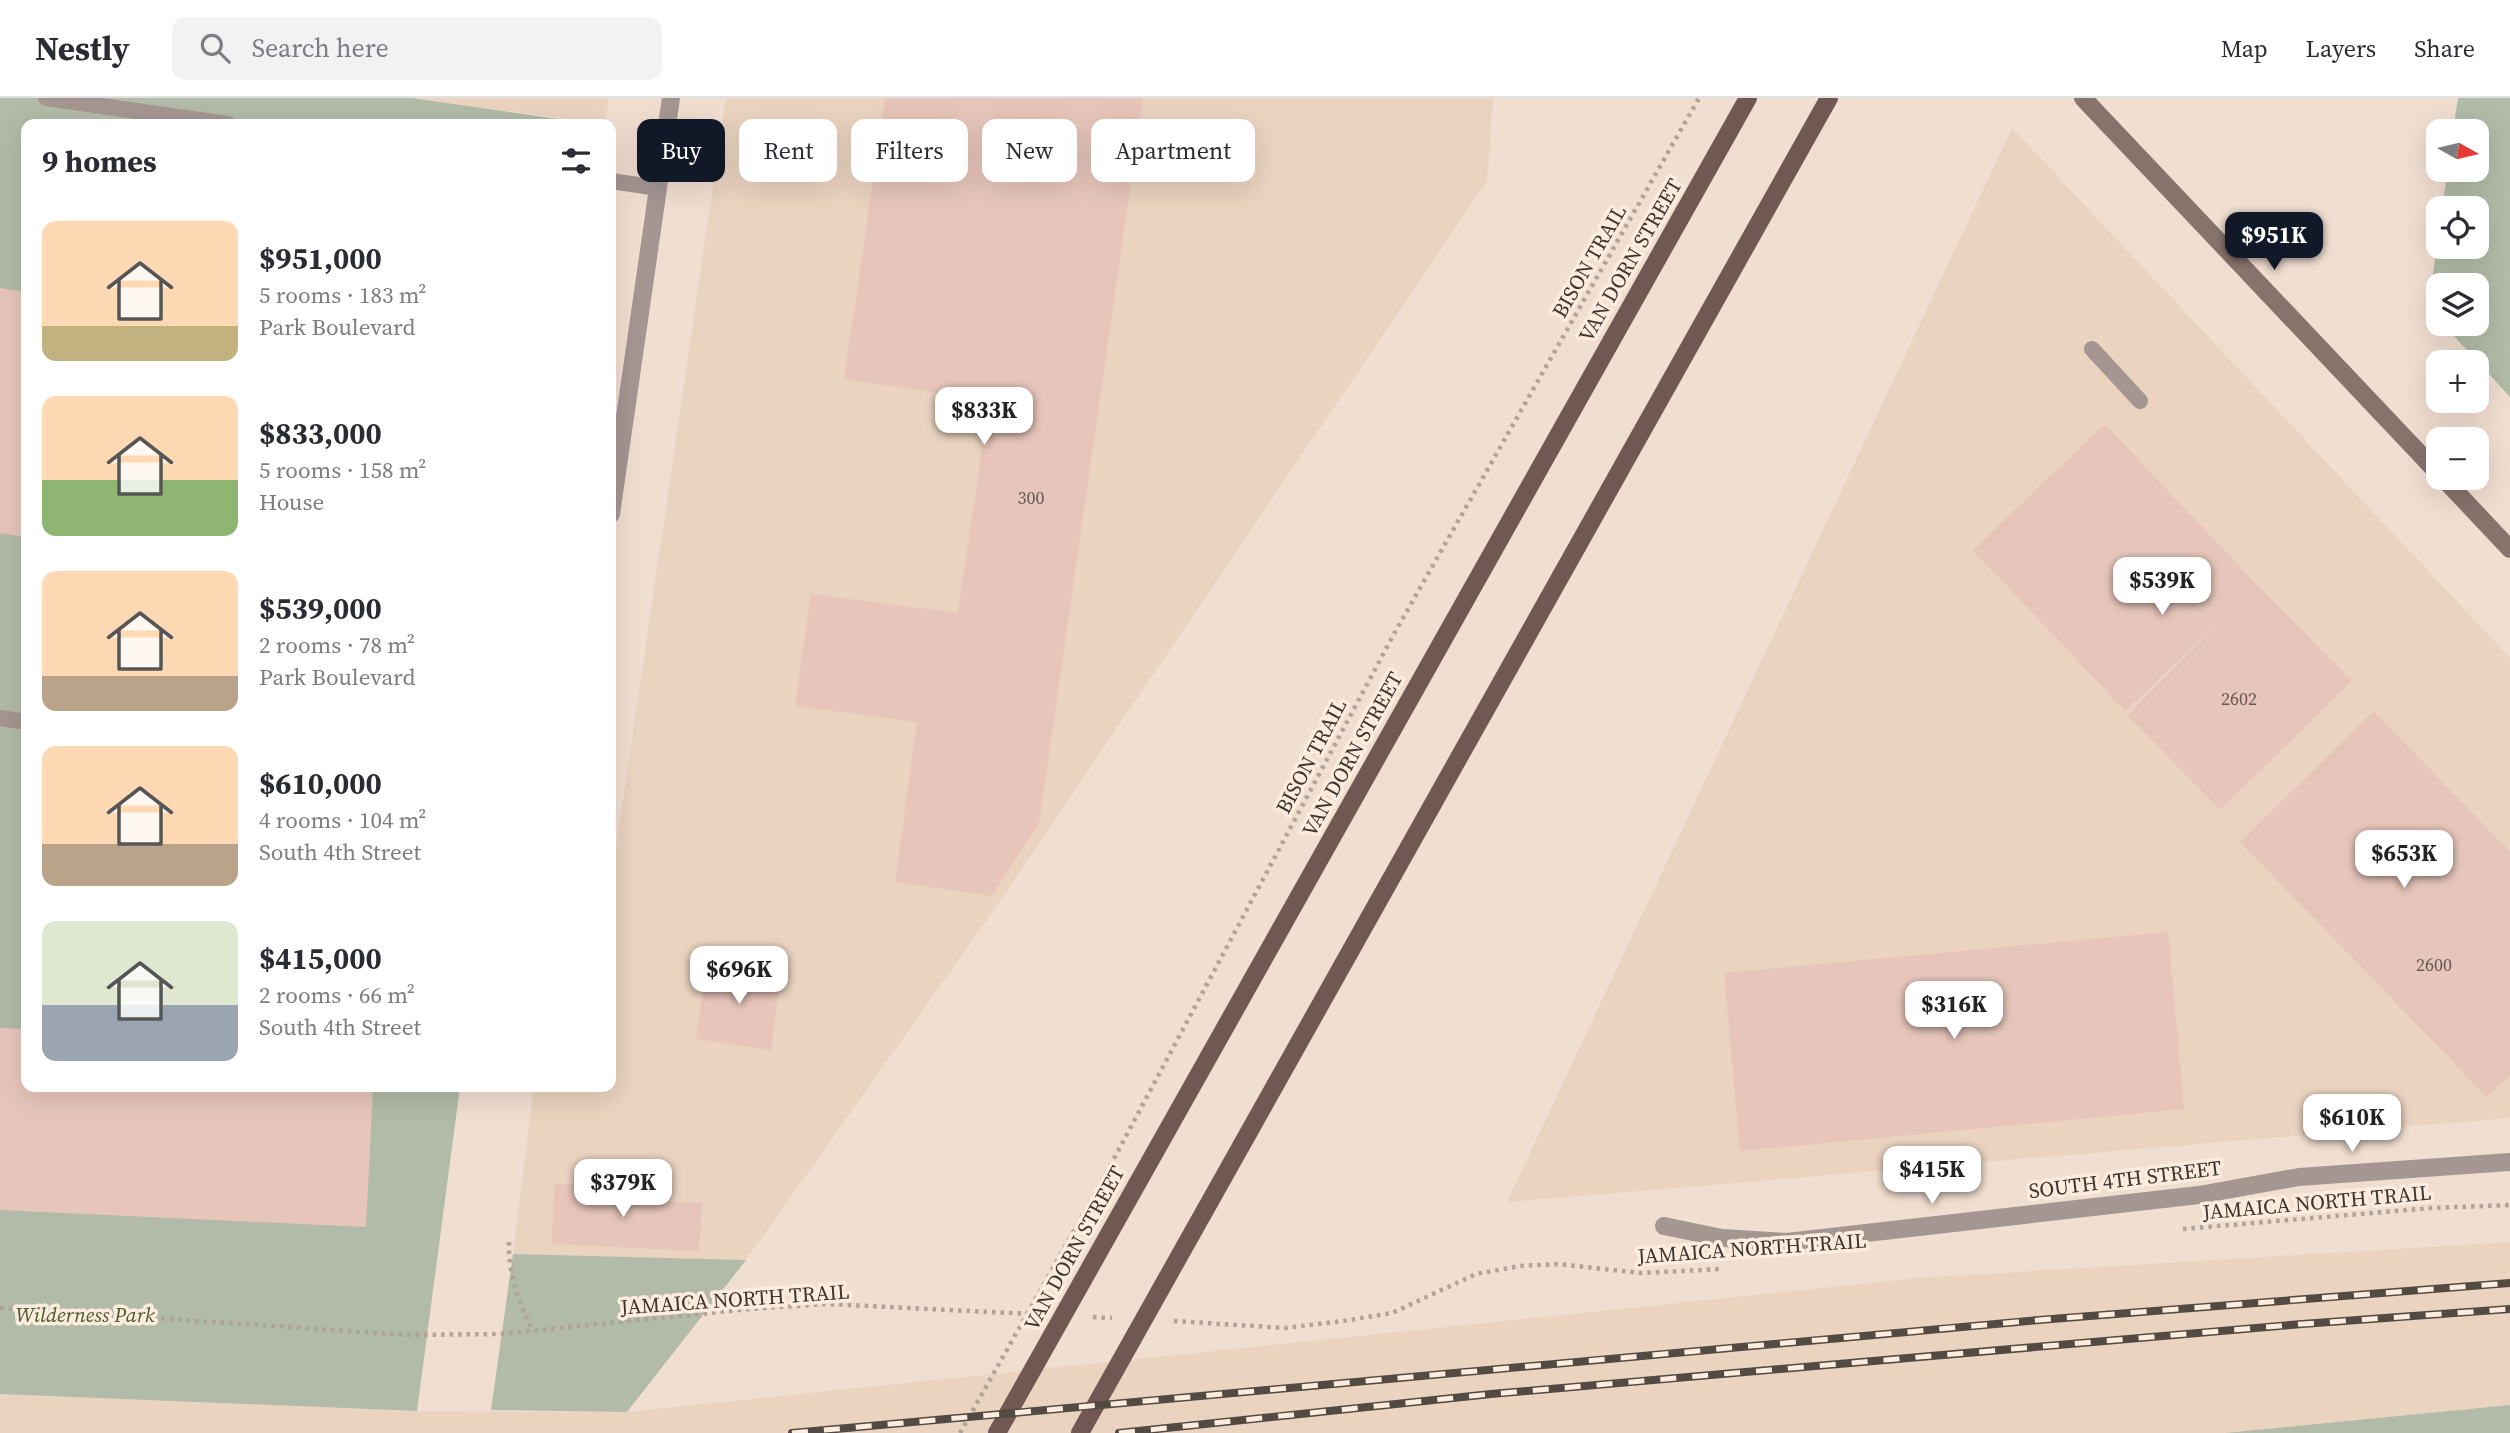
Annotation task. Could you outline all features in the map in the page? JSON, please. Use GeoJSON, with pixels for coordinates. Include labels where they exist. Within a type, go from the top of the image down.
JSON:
{"type":"FeatureCollection","features":[{"type":"Feature","properties":{"kind":"main road","name":"VAN DORN STREET"},"geometry":{"type":"LineString","coordinates":[[996,1433],[1748,98]]}},
{"type":"Feature","properties":{"kind":"main road"},"geometry":{"type":"LineString","coordinates":[[1080,1433],[1829,98]]}},
{"type":"Feature","properties":{"kind":"main road"},"geometry":{"type":"LineString","coordinates":[[2082,98],[2426,459]]}},
{"type":"Feature","properties":{"kind":"main road"},"geometry":{"type":"LineString","coordinates":[[2454,490],[2510,549]]}},
{"type":"Feature","properties":{"kind":"street"},"geometry":{"type":"LineString","coordinates":[[616,479],[671,98]]}},
{"type":"Feature","properties":{"kind":"street","name":"SOUTH 4TH STREET"},"geometry":{"type":"LineString","coordinates":[[1664,1226],[1722,1238],[1787,1242],[2199,1195],[2299,1177],[2510,1162]]}},
{"type":"Feature","properties":{"kind":"lane"},"geometry":{"type":"LineString","coordinates":[[46,98],[193,119]]}},
{"type":"Feature","properties":{"kind":"lane"},"geometry":{"type":"LineString","coordinates":[[616,182],[658,188]]}},
{"type":"Feature","properties":{"kind":"lane"},"geometry":{"type":"LineString","coordinates":[[2092,349],[2140,401]]}},
{"type":"Feature","properties":{"kind":"lane"},"geometry":{"type":"LineString","coordinates":[[0,718],[21,721]]}},
{"type":"Feature","properties":{"kind":"path","name":"BISON TRAIL"},"geometry":{"type":"LineString","coordinates":[[960,1433],[1102,1181],[1395,632],[1699,98]]}},
{"type":"Feature","properties":{"kind":"path","name":"JAMAICA NORTH TRAIL"},"geometry":{"type":"LineString","coordinates":[[2170,1230],[2431,1208],[2510,1205]]}},
{"type":"Feature","properties":{"kind":"path"},"geometry":{"type":"LineString","coordinates":[[509,1242],[513,1281],[533,1331]]}},
{"type":"Feature","properties":{"kind":"path","name":"JAMAICA NORTH TRAIL"},"geometry":{"type":"LineString","coordinates":[[1172,1321],[1284,1328],[1343,1321],[1392,1313],[1476,1274],[1520,1266],[1558,1264],[1641,1273],[1731,1269]]}},
{"type":"Feature","properties":{"kind":"path","name":"JAMAICA NORTH TRAIL"},"geometry":{"type":"LineString","coordinates":[[0,1308],[409,1335],[499,1334],[736,1310],[827,1304],[1034,1314]]}},
{"type":"Feature","properties":{"kind":"path"},"geometry":{"type":"LineString","coordinates":[[1090,1317],[1117,1318]]}},
{"type":"Feature","properties":{"kind":"shaded area"},"geometry":{"type":"Polygon","coordinates":[[[413,98],[609,98],[606,119],[568,119],[413,98]]]}},
{"type":"Feature","properties":{"kind":"shaded area"},"geometry":{"type":"Polygon","coordinates":[[[726,98],[1493,98],[1487,181],[993,911],[746,1260],[513,1254],[533,1092],[616,1092],[616,848],[714,182],[725,182],[723,119],[726,98]]]}},
{"type":"Feature","properties":{"kind":"shaded area"},"geometry":{"type":"Polygon","coordinates":[[[2012,128],[2510,658],[2510,1118],[1507,1202],[2012,128]]]}},
{"type":"Feature","properties":{"kind":"shaded area"},"geometry":{"type":"Polygon","coordinates":[[[2510,1242],[2510,1405],[2225,1433],[0,1433],[0,1394],[417,1411],[627,1412],[1919,1278],[2510,1242]]]}},
{"type":"Feature","properties":{"kind":"green space","name":"Wilderness Park"},"geometry":{"type":"Polygon","coordinates":[[[0,98],[412,98],[558,119],[21,119],[21,1092],[459,1092],[417,1411],[0,1394],[0,98]]]}},
{"type":"Feature","properties":{"kind":"green space"},"geometry":{"type":"Polygon","coordinates":[[[2458,98],[2510,98],[2510,397],[2489,374],[2489,350],[2467,350],[2454,336],[2489,336],[2489,273],[2433,273],[2435,259],[2489,259],[2489,196],[2444,196],[2446,182],[2489,182],[2489,119],[2455,119],[2458,98]]]}},
{"type":"Feature","properties":{"kind":"green space"},"geometry":{"type":"Polygon","coordinates":[[[513,1254],[746,1260],[627,1412],[491,1410],[513,1254]]]}},
{"type":"Feature","properties":{"kind":"green space"},"geometry":{"type":"Polygon","coordinates":[[[2510,1405],[2510,1433],[2225,1433],[2510,1405]]]}},
{"type":"Feature","properties":{"kind":"building"},"geometry":{"type":"Polygon","coordinates":[[[885,98],[1143,98],[1140,119],[1091,119],[1091,182],[1131,182],[1039,823],[992,896],[895,882],[917,722],[795,706],[811,594],[958,613],[989,400],[844,379],[873,182],[968,182],[968,119],[882,119],[885,98]]]}},
{"type":"Feature","properties":{"kind":"building"},"geometry":{"type":"Polygon","coordinates":[[[0,288],[21,291],[21,536],[0,533],[0,288]]]}},
{"type":"Feature","properties":{"kind":"building"},"geometry":{"type":"Polygon","coordinates":[[[2105,424],[2352,681],[2220,810],[2127,715],[2228,614],[2125,711],[1973,550],[2105,424]]]}},
{"type":"Feature","properties":{"kind":"building"},"geometry":{"type":"Polygon","coordinates":[[[2374,711],[2510,852],[2510,1075],[2487,1097],[2240,842],[2374,711]]]}},
{"type":"Feature","properties":{"kind":"building"},"geometry":{"type":"Polygon","coordinates":[[[2168,932],[2184,1109],[1740,1151],[1724,973],[2168,932]]]}},
{"type":"Feature","properties":{"kind":"building"},"geometry":{"type":"Polygon","coordinates":[[[708,961],[781,972],[771,1050],[696,1039],[708,961]]]}},
{"type":"Feature","properties":{"kind":"building"},"geometry":{"type":"Polygon","coordinates":[[[0,1028],[21,1029],[21,1092],[373,1092],[366,1227],[0,1210],[0,1028]]]}},
{"type":"Feature","properties":{"kind":"building"},"geometry":{"type":"Polygon","coordinates":[[[555,1184],[650,1189],[649,1201],[702,1203],[699,1251],[551,1244],[555,1184]]]}},
{"type":"Feature","properties":{"kind":"railway"},"geometry":{"type":"LineString","coordinates":[[792,1433],[2039,1320],[2510,1283]]}},
{"type":"Feature","properties":{"kind":"railway"},"geometry":{"type":"LineString","coordinates":[[1119,1433],[1491,1394],[2302,1324],[2510,1309]]}}]}
